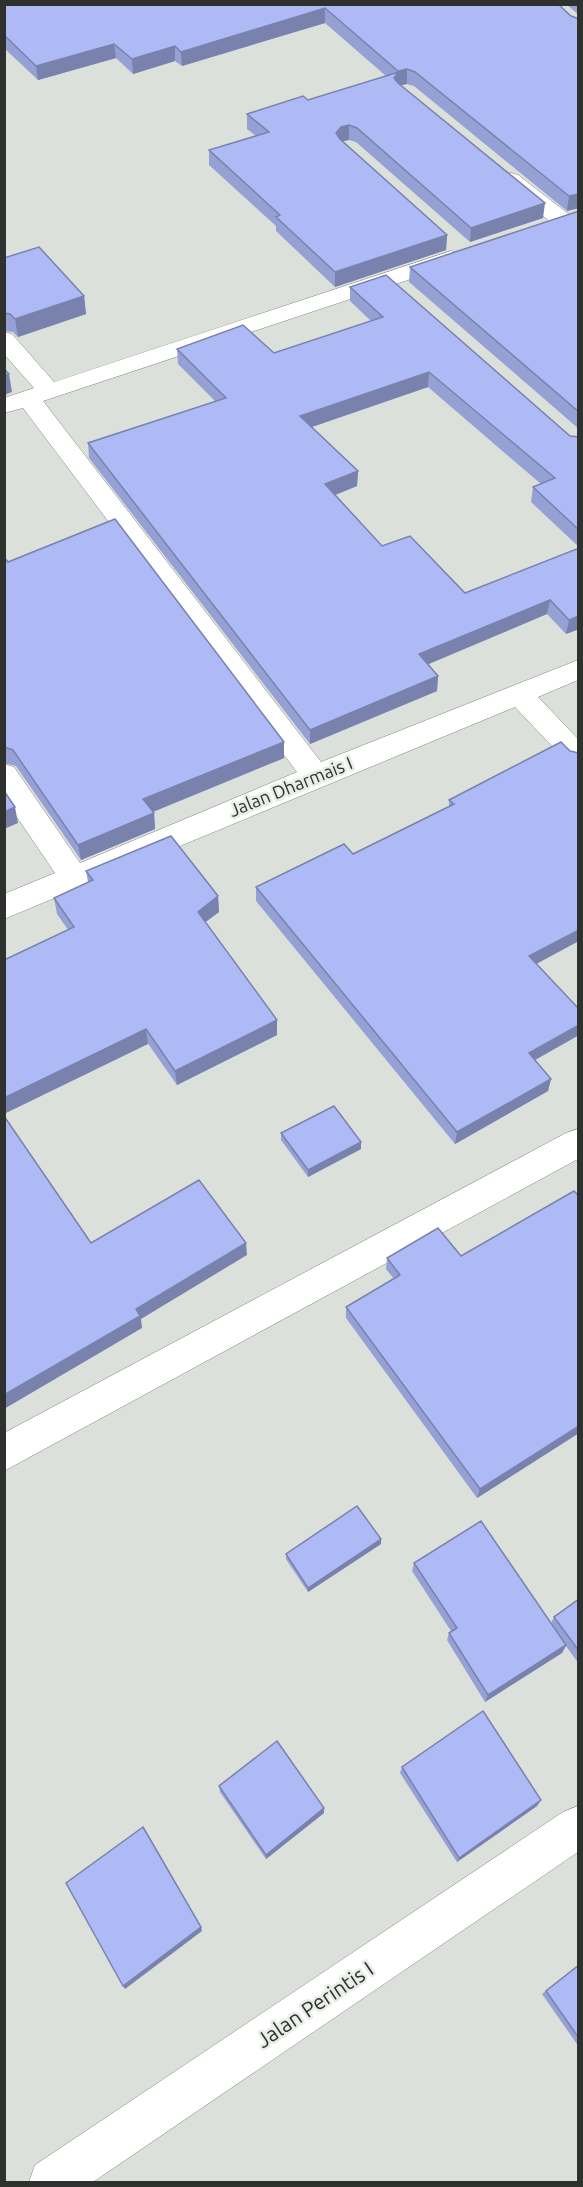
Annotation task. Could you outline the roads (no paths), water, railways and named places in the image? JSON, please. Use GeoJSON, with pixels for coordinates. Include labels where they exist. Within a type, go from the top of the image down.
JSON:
{"type":"FeatureCollection","features":[{"type":"Feature","properties":{"kind":"street"},"geometry":{"type":"LineString","coordinates":[[498,169],[571,219]]}},
{"type":"Feature","properties":{"kind":"street"},"geometry":{"type":"LineString","coordinates":[[541,228],[571,219]]}},
{"type":"Feature","properties":{"kind":"street"},"geometry":{"type":"LineString","coordinates":[[27,398],[389,278],[463,247]]}},
{"type":"Feature","properties":{"kind":"street"},"geometry":{"type":"LineString","coordinates":[[389,278],[407,294]]}},
{"type":"Feature","properties":{"kind":"street"},"geometry":{"type":"LineString","coordinates":[[4,339],[27,398],[316,776]]}},
{"type":"Feature","properties":{"kind":"street","name":"Jalan Dharmais I"},"geometry":{"type":"LineString","coordinates":[[4,907],[316,776],[579,670]]}},
{"type":"Feature","properties":{"kind":"street"},"geometry":{"type":"LineString","coordinates":[[520,695],[579,756]]}},
{"type":"Feature","properties":{"kind":"street"},"geometry":{"type":"LineString","coordinates":[[4,774],[74,878]]}},
{"type":"Feature","properties":{"kind":"street"},"geometry":{"type":"LineString","coordinates":[[4,1453],[579,1143]]}},
{"type":"Feature","properties":{"kind":"street","name":"Jalan Perintis I"},"geometry":{"type":"LineString","coordinates":[[52,2182],[579,1827]]}}]}
